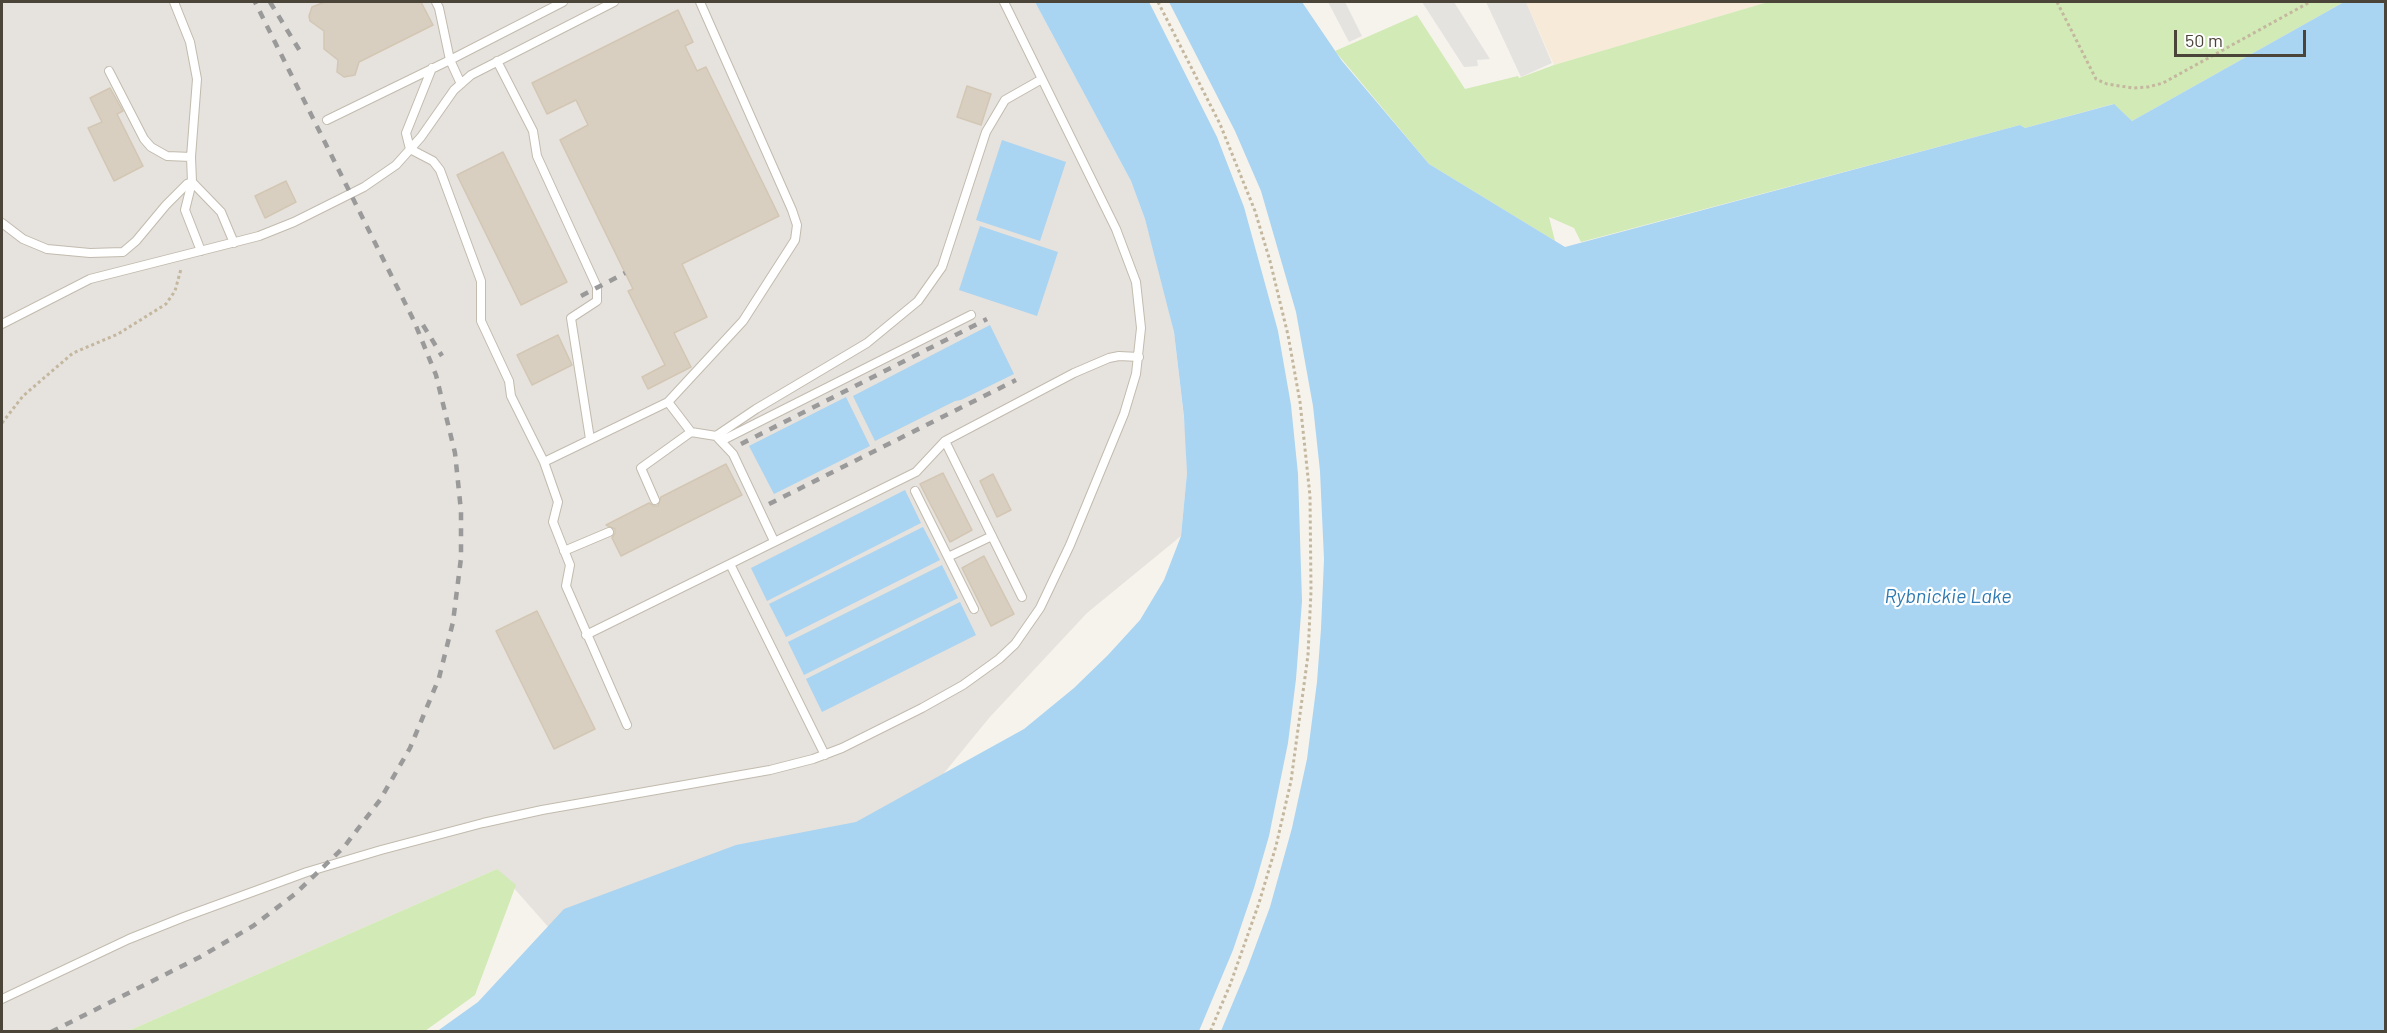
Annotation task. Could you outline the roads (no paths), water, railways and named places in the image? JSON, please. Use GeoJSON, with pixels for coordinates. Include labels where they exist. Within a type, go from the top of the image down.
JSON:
{"type":"FeatureCollection","features":[{"type":"Feature","properties":{"kind":"lane"},"geometry":{"type":"LineString","coordinates":[[174,2],[190,42],[197,79],[191,157],[192,183],[185,210],[201,251]]}},
{"type":"Feature","properties":{"kind":"lane"},"geometry":{"type":"LineString","coordinates":[[436,2],[450,60],[460,84]]}},
{"type":"Feature","properties":{"kind":"lane"},"geometry":{"type":"LineString","coordinates":[[327,120],[563,2]]}},
{"type":"Feature","properties":{"kind":"lane"},"geometry":{"type":"LineString","coordinates":[[2,324],[90,279],[277,230],[364,187],[389,172],[410,149],[460,84],[471,75],[614,2]]}},
{"type":"Feature","properties":{"kind":"lane"},"geometry":{"type":"LineString","coordinates":[[544,462],[668,402],[743,321],[795,240],[797,225],[792,210],[700,2]]}},
{"type":"Feature","properties":{"kind":"lane"},"geometry":{"type":"LineString","coordinates":[[2,999],[129,939],[235,897],[324,867],[483,823],[613,796],[770,770],[825,755],[922,708],[963,685],[985,671],[1015,644],[1040,608],[1070,546],[1124,414],[1139,357],[1141,339],[1140,311],[1132,268],[1116,229],[1004,2]]}},
{"type":"Feature","properties":{"kind":"lane"},"geometry":{"type":"LineString","coordinates":[[497,60],[533,131],[537,156],[597,287],[597,301],[571,318],[590,440]]}},
{"type":"Feature","properties":{"kind":"lane"},"geometry":{"type":"LineString","coordinates":[[432,68],[406,134],[410,149],[433,161],[440,170],[481,282],[481,321],[509,381],[511,396],[544,462],[558,502],[554,522],[570,565],[566,586],[627,725]]}},
{"type":"Feature","properties":{"kind":"lane"},"geometry":{"type":"LineString","coordinates":[[109,71],[144,139],[167,156],[191,157]]}},
{"type":"Feature","properties":{"kind":"lane"},"geometry":{"type":"LineString","coordinates":[[719,438],[756,409],[867,343],[918,301],[942,267],[986,132],[1005,100],[1042,79]]}},
{"type":"Feature","properties":{"kind":"lane"},"geometry":{"type":"LineString","coordinates":[[192,183],[221,212],[234,243]]}},
{"type":"Feature","properties":{"kind":"lane"},"geometry":{"type":"LineString","coordinates":[[2,224],[23,239],[47,249],[81,253],[123,252],[136,241],[187,184],[192,183]]}},
{"type":"Feature","properties":{"kind":"lane"},"geometry":{"type":"LineString","coordinates":[[123,252],[125,268]]}},
{"type":"Feature","properties":{"kind":"lane"},"geometry":{"type":"LineString","coordinates":[[719,438],[971,315]]}},
{"type":"Feature","properties":{"kind":"lane"},"geometry":{"type":"LineString","coordinates":[[586,635],[916,472],[945,441],[1097,362],[1119,356],[1139,357]]}},
{"type":"Feature","properties":{"kind":"lane"},"geometry":{"type":"LineString","coordinates":[[668,402],[691,432],[719,438],[733,454],[774,541]]}},
{"type":"Feature","properties":{"kind":"lane"},"geometry":{"type":"LineString","coordinates":[[655,500],[641,468],[691,432]]}},
{"type":"Feature","properties":{"kind":"lane"},"geometry":{"type":"LineString","coordinates":[[945,441],[1022,597]]}},
{"type":"Feature","properties":{"kind":"lane"},"geometry":{"type":"LineString","coordinates":[[915,491],[974,609]]}},
{"type":"Feature","properties":{"kind":"lane"},"geometry":{"type":"LineString","coordinates":[[564,551],[609,532]]}},
{"type":"Feature","properties":{"kind":"lane"},"geometry":{"type":"LineString","coordinates":[[948,557],[992,536]]}},
{"type":"Feature","properties":{"kind":"lane"},"geometry":{"type":"LineString","coordinates":[[730,564],[825,755]]}},
{"type":"Feature","properties":{"kind":"water","name":"Rybnickie Lake"},"geometry":{"type":"Polygon","coordinates":[[[1035,2],[1302,2],[1342,61],[1429,164],[1565,247],[2020,125],[2025,128],[2114,104],[2132,121],[2344,2],[2385,2],[2385,1031],[436,1032],[478,1002],[564,909],[736,845],[856,822],[1024,729],[1074,688],[1108,655],[1140,620],[1164,580],[1181,536],[1187,473],[1184,417],[1174,332],[1145,219],[1131,181],[1035,2]]]}},
{"type":"Feature","properties":{"kind":"water"},"geometry":{"type":"Polygon","coordinates":[[[1002,140],[1066,162],[1040,241],[976,220],[1002,140]]]}},
{"type":"Feature","properties":{"kind":"water"},"geometry":{"type":"Polygon","coordinates":[[[980,226],[1058,252],[1037,316],[959,290],[980,226]]]}},
{"type":"Feature","properties":{"kind":"water"},"geometry":{"type":"Polygon","coordinates":[[[990,325],[1014,374],[875,441],[853,396],[990,325]]]}},
{"type":"Feature","properties":{"kind":"water"},"geometry":{"type":"Polygon","coordinates":[[[846,397],[870,446],[774,494],[749,446],[846,397]]]}},
{"type":"Feature","properties":{"kind":"water"},"geometry":{"type":"Polygon","coordinates":[[[905,490],[921,523],[767,601],[751,568],[905,490]]]}},
{"type":"Feature","properties":{"kind":"water"},"geometry":{"type":"Polygon","coordinates":[[[923,527],[940,560],[786,637],[769,604],[923,527]]]}},
{"type":"Feature","properties":{"kind":"water"},"geometry":{"type":"Polygon","coordinates":[[[942,565],[958,598],[804,675],[788,642],[942,565]]]}},
{"type":"Feature","properties":{"kind":"water"},"geometry":{"type":"Polygon","coordinates":[[[960,602],[976,635],[822,712],[806,679],[960,602]]]}},
{"type":"Feature","properties":{"kind":"railway"},"geometry":{"type":"LineString","coordinates":[[51,1032],[200,957],[253,926],[295,894],[344,847],[380,800],[410,748],[439,678],[453,622],[461,558],[461,511],[455,453],[436,375],[414,321],[255,2]]}},
{"type":"Feature","properties":{"kind":"railway"},"geometry":{"type":"LineString","coordinates":[[270,2],[303,56]]}},
{"type":"Feature","properties":{"kind":"railway"},"geometry":{"type":"LineString","coordinates":[[581,296],[625,273]]}},
{"type":"Feature","properties":{"kind":"railway"},"geometry":{"type":"LineString","coordinates":[[741,444],[987,319]]}},
{"type":"Feature","properties":{"kind":"railway"},"geometry":{"type":"LineString","coordinates":[[423,325],[442,356]]}},
{"type":"Feature","properties":{"kind":"railway"},"geometry":{"type":"LineString","coordinates":[[769,504],[1016,380]]}}]}
